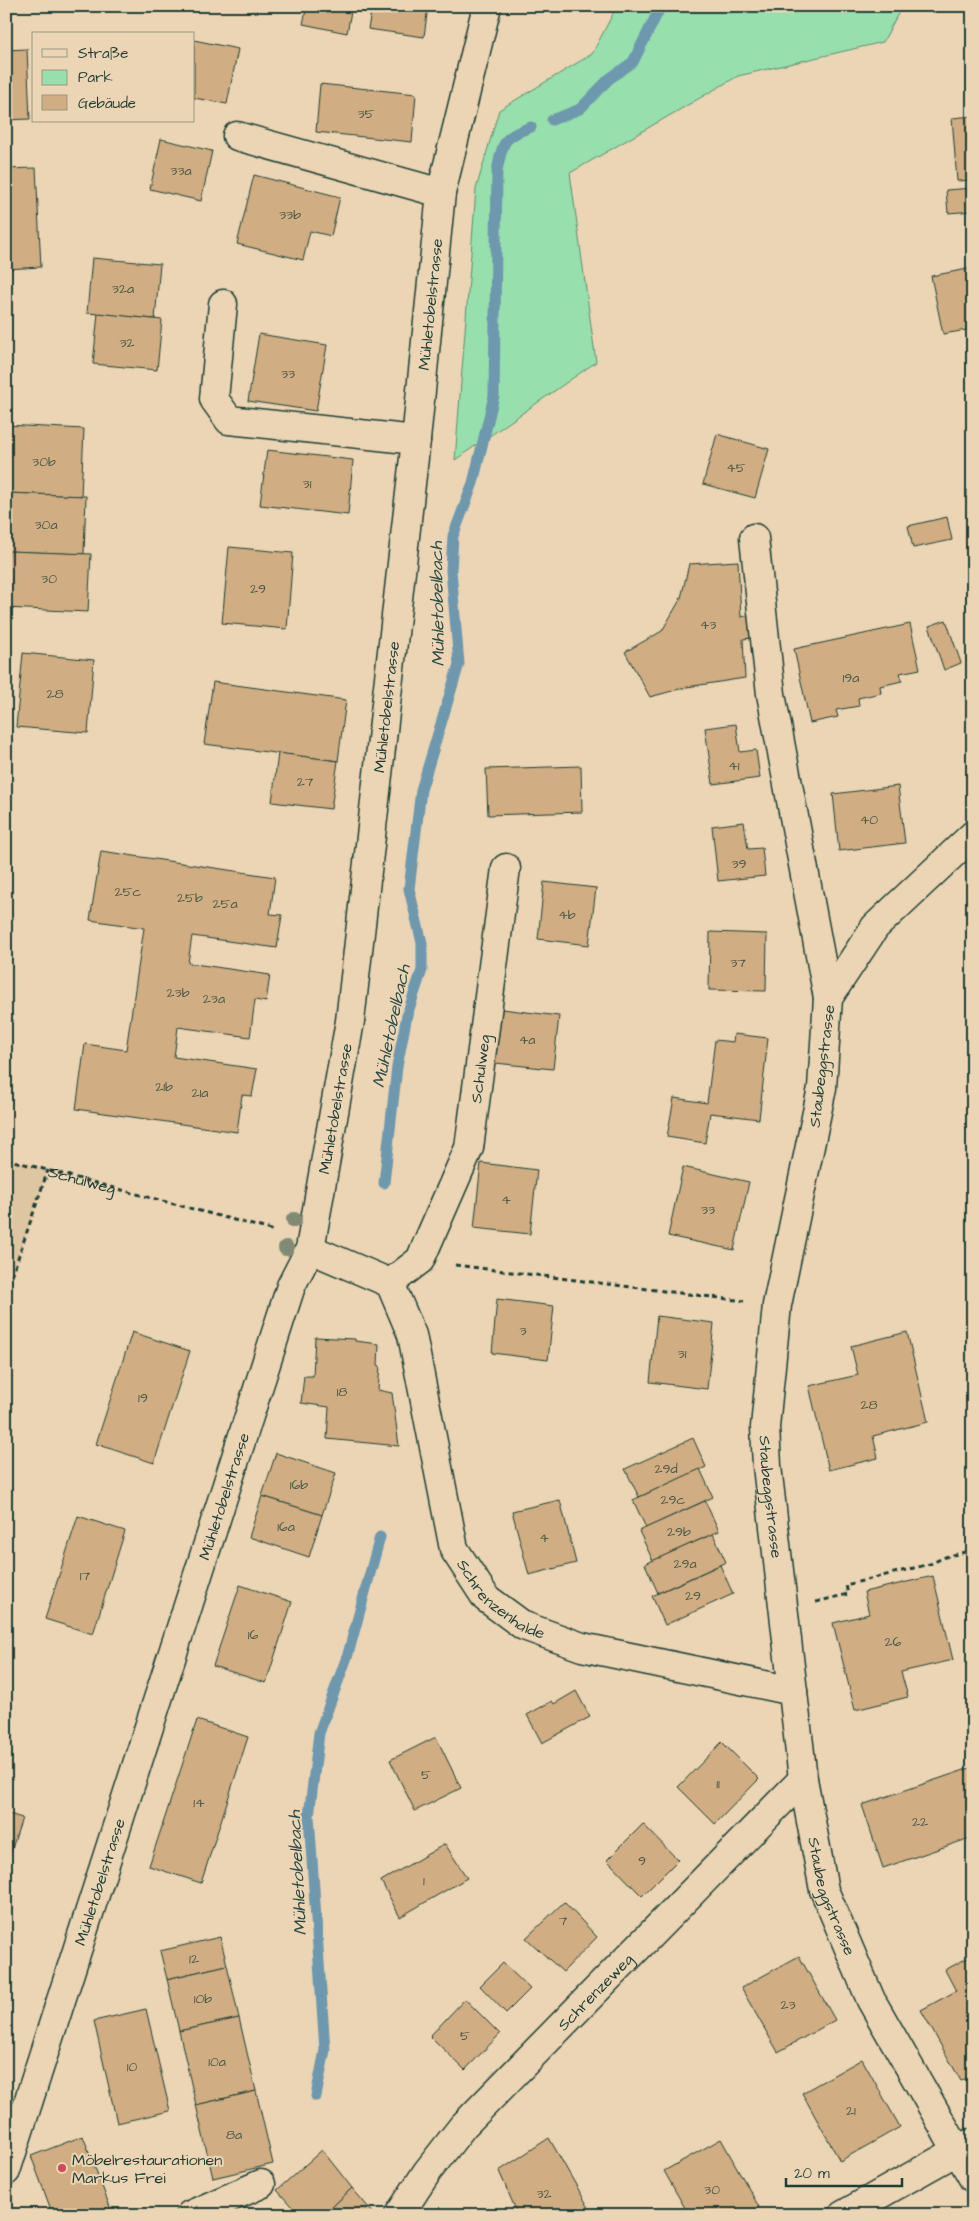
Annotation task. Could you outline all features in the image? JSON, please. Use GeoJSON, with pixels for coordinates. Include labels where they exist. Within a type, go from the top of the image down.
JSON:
{"type":"FeatureCollection","features":[{"type":"Feature","properties":{"kind":"street","name":"Mühletobelstrasse"},"geometry":{"type":"LineString","coordinates":[[6,2171],[291,1286],[310,1249],[350,1021],[416,440],[441,193],[487,6]]}},
{"type":"Feature","properties":{"kind":"street"},"geometry":{"type":"LineString","coordinates":[[237,136],[441,193]]}},
{"type":"Feature","properties":{"kind":"street"},"geometry":{"type":"LineString","coordinates":[[222,304],[214,399],[229,420],[416,440]]}},
{"type":"Feature","properties":{"kind":"street"},"geometry":{"type":"LineString","coordinates":[[754,538],[771,694],[828,998]]}},
{"type":"Feature","properties":{"kind":"street","name":"Staubeggstrasse"},"geometry":{"type":"LineString","coordinates":[[973,835],[875,927],[828,998],[822,1088],[777,1305],[765,1427],[803,1779],[821,1876],[836,1922],[871,2000],[965,2148],[973,2178]]}},
{"type":"Feature","properties":{"kind":"street","name":"Schulweg"},"geometry":{"type":"LineString","coordinates":[[420,1260],[468,1148],[506,868]]}},
{"type":"Feature","properties":{"kind":"street"},"geometry":{"type":"LineString","coordinates":[[310,1249],[390,1282],[420,1260]]}},
{"type":"Feature","properties":{"kind":"street","name":"Schrenzenhalde"},"geometry":{"type":"LineString","coordinates":[[390,1282],[412,1335],[454,1550],[486,1598],[524,1626],[582,1647],[793,1691]]}},
{"type":"Feature","properties":{"kind":"street","name":"Schrenzeweg"},"geometry":{"type":"LineString","coordinates":[[399,2215],[427,2172],[463,2126],[803,1779]]}},
{"type":"Feature","properties":{"kind":"street"},"geometry":{"type":"LineString","coordinates":[[843,2215],[965,2148]]}},
{"type":"Feature","properties":{"kind":"street"},"geometry":{"type":"LineString","coordinates":[[190,2215],[261,2184]]}},
{"type":"Feature","properties":{"kind":"path","name":"Schulweg"},"geometry":{"type":"LineString","coordinates":[[6,1159],[275,1231]]}},
{"type":"Feature","properties":{"kind":"path"},"geometry":{"type":"LineString","coordinates":[[6,1292],[48,1170]]}},
{"type":"Feature","properties":{"kind":"path"},"geometry":{"type":"LineString","coordinates":[[420,1260],[777,1305]]}},
{"type":"Feature","properties":{"kind":"path"},"geometry":{"type":"LineString","coordinates":[[827,1599],[848,1594],[846,1584],[930,1564],[945,1557],[973,1550]]}},
{"type":"Feature","properties":{"kind":"shaded area"},"geometry":{"type":"Polygon","coordinates":[[[6,1159],[48,1170],[6,1293],[6,1159]]]}},
{"type":"Feature","properties":{"kind":"green space"},"geometry":{"type":"Polygon","coordinates":[[[617,6],[902,6],[883,42],[738,76],[570,173],[596,362],[455,460],[476,189],[499,110],[592,54],[617,6]]]}},
{"type":"Feature","properties":{"kind":"building"},"geometry":{"type":"Polygon","coordinates":[[[233,6],[258,6],[257,10],[233,6]]]}},
{"type":"Feature","properties":{"kind":"building"},"geometry":{"type":"Polygon","coordinates":[[[307,6],[352,6],[347,33],[303,24],[307,6]]]}},
{"type":"Feature","properties":{"kind":"building"},"geometry":{"type":"Polygon","coordinates":[[[372,6],[428,6],[424,37],[368,29],[372,6]]]}},
{"type":"Feature","properties":{"kind":"building"},"geometry":{"type":"Polygon","coordinates":[[[195,40],[238,49],[227,104],[195,98],[195,40]]]}},
{"type":"Feature","properties":{"kind":"building"},"geometry":{"type":"Polygon","coordinates":[[[27,49],[30,119],[6,120],[6,50],[27,49]]]}},
{"type":"Feature","properties":{"kind":"building"},"geometry":{"type":"Polygon","coordinates":[[[320,84],[416,94],[412,142],[316,132],[320,84]]]}},
{"type":"Feature","properties":{"kind":"building"},"geometry":{"type":"Polygon","coordinates":[[[973,116],[973,180],[957,181],[952,118],[973,116]]]}},
{"type":"Feature","properties":{"kind":"building"},"geometry":{"type":"Polygon","coordinates":[[[161,139],[212,151],[201,201],[150,189],[161,139]]]}},
{"type":"Feature","properties":{"kind":"building"},"geometry":{"type":"Polygon","coordinates":[[[36,168],[41,267],[6,269],[6,169],[36,168]]]}},
{"type":"Feature","properties":{"kind":"building"},"geometry":{"type":"Polygon","coordinates":[[[254,175],[340,197],[331,236],[310,231],[303,260],[237,244],[254,175]]]}},
{"type":"Feature","properties":{"kind":"building"},"geometry":{"type":"Polygon","coordinates":[[[973,188],[973,211],[948,213],[946,190],[973,188]]]}},
{"type":"Feature","properties":{"kind":"building"},"geometry":{"type":"Polygon","coordinates":[[[92,258],[160,264],[155,319],[87,313],[92,258]]]}},
{"type":"Feature","properties":{"kind":"building"},"geometry":{"type":"Polygon","coordinates":[[[973,268],[973,329],[943,334],[931,276],[973,268]]]}},
{"type":"Feature","properties":{"kind":"building"},"geometry":{"type":"Polygon","coordinates":[[[98,313],[162,320],[157,370],[93,364],[98,313]]]}},
{"type":"Feature","properties":{"kind":"building"},"geometry":{"type":"Polygon","coordinates":[[[259,334],[327,345],[316,411],[248,401],[259,334]]]}},
{"type":"Feature","properties":{"kind":"building"},"geometry":{"type":"Polygon","coordinates":[[[6,425],[84,429],[81,496],[6,493],[6,425]]]}},
{"type":"Feature","properties":{"kind":"building"},"geometry":{"type":"Polygon","coordinates":[[[717,434],[769,449],[755,498],[703,484],[717,434]]]}},
{"type":"Feature","properties":{"kind":"building"},"geometry":{"type":"Polygon","coordinates":[[[267,450],[353,460],[348,515],[260,505],[267,450]]]}},
{"type":"Feature","properties":{"kind":"building"},"geometry":{"type":"Polygon","coordinates":[[[6,493],[86,496],[84,554],[6,551],[6,493]]]}},
{"type":"Feature","properties":{"kind":"building"},"geometry":{"type":"Polygon","coordinates":[[[947,517],[952,540],[913,548],[908,526],[947,517]]]}},
{"type":"Feature","properties":{"kind":"building"},"geometry":{"type":"Polygon","coordinates":[[[229,547],[293,553],[287,629],[222,623],[229,547]]]}},
{"type":"Feature","properties":{"kind":"building"},"geometry":{"type":"Polygon","coordinates":[[[9,551],[91,554],[88,612],[6,608],[9,551]]]}},
{"type":"Feature","properties":{"kind":"building"},"geometry":{"type":"Polygon","coordinates":[[[738,561],[741,617],[750,615],[751,638],[743,639],[745,678],[687,687],[650,697],[625,652],[662,631],[681,598],[689,564],[738,561]]]}},
{"type":"Feature","properties":{"kind":"building"},"geometry":{"type":"Polygon","coordinates":[[[946,620],[961,663],[944,670],[929,626],[946,620]]]}},
{"type":"Feature","properties":{"kind":"building"},"geometry":{"type":"Polygon","coordinates":[[[910,624],[920,669],[900,673],[902,681],[880,686],[881,693],[858,698],[859,706],[836,710],[838,717],[810,723],[794,649],[910,624]]]}},
{"type":"Feature","properties":{"kind":"building"},"geometry":{"type":"Polygon","coordinates":[[[23,653],[94,660],[88,733],[16,727],[23,653]]]}},
{"type":"Feature","properties":{"kind":"building"},"geometry":{"type":"Polygon","coordinates":[[[213,682],[346,700],[338,761],[204,744],[213,682]]]}},
{"type":"Feature","properties":{"kind":"building"},"geometry":{"type":"Polygon","coordinates":[[[736,724],[740,752],[756,750],[760,778],[713,784],[705,728],[736,724]]]}},
{"type":"Feature","properties":{"kind":"building"},"geometry":{"type":"Polygon","coordinates":[[[278,753],[338,761],[331,809],[272,802],[278,753]]]}},
{"type":"Feature","properties":{"kind":"building"},"geometry":{"type":"Polygon","coordinates":[[[581,766],[582,812],[488,815],[486,769],[581,766]]]}},
{"type":"Feature","properties":{"kind":"building"},"geometry":{"type":"Polygon","coordinates":[[[898,786],[905,843],[839,851],[833,794],[898,786]]]}},
{"type":"Feature","properties":{"kind":"building"},"geometry":{"type":"Polygon","coordinates":[[[744,822],[748,849],[762,848],[765,876],[718,881],[712,826],[744,822]]]}},
{"type":"Feature","properties":{"kind":"building"},"geometry":{"type":"Polygon","coordinates":[[[101,851],[275,877],[270,914],[282,915],[277,948],[192,936],[188,963],[270,975],[266,1002],[255,1000],[250,1037],[178,1027],[174,1057],[257,1069],[252,1096],[242,1095],[237,1132],[76,1109],[85,1044],[126,1050],[144,928],[90,920],[101,851]]]}},
{"type":"Feature","properties":{"kind":"building"},"geometry":{"type":"Polygon","coordinates":[[[544,882],[596,888],[589,945],[538,939],[544,882]]]}},
{"type":"Feature","properties":{"kind":"building"},"geometry":{"type":"Polygon","coordinates":[[[710,932],[767,934],[766,991],[709,990],[710,932]]]}},
{"type":"Feature","properties":{"kind":"building"},"geometry":{"type":"Polygon","coordinates":[[[502,1009],[559,1016],[553,1069],[495,1063],[502,1009]]]}},
{"type":"Feature","properties":{"kind":"building"},"geometry":{"type":"Polygon","coordinates":[[[734,1034],[768,1038],[759,1119],[710,1113],[705,1143],[667,1137],[674,1098],[707,1103],[715,1040],[733,1042],[734,1034]]]}},
{"type":"Feature","properties":{"kind":"building"},"geometry":{"type":"Polygon","coordinates":[[[481,1163],[537,1170],[530,1234],[474,1228],[481,1163]]]}},
{"type":"Feature","properties":{"kind":"building"},"geometry":{"type":"Polygon","coordinates":[[[683,1167],[749,1182],[734,1250],[668,1236],[683,1167]]]}},
{"type":"Feature","properties":{"kind":"building"},"geometry":{"type":"Polygon","coordinates":[[[497,1299],[554,1306],[548,1360],[492,1353],[497,1299]]]}},
{"type":"Feature","properties":{"kind":"building"},"geometry":{"type":"Polygon","coordinates":[[[657,1316],[714,1323],[707,1389],[650,1382],[657,1316]]]}},
{"type":"Feature","properties":{"kind":"building"},"geometry":{"type":"Polygon","coordinates":[[[132,1332],[190,1351],[154,1463],[96,1444],[132,1332]]]}},
{"type":"Feature","properties":{"kind":"building"},"geometry":{"type":"Polygon","coordinates":[[[907,1332],[928,1422],[873,1436],[878,1458],[829,1470],[809,1386],[858,1375],[851,1346],[907,1332]]]}},
{"type":"Feature","properties":{"kind":"building"},"geometry":{"type":"Polygon","coordinates":[[[315,1337],[355,1339],[355,1341],[379,1344],[378,1390],[392,1393],[399,1446],[327,1439],[329,1407],[301,1403],[304,1376],[313,1376],[315,1337]]]}},
{"type":"Feature","properties":{"kind":"building"},"geometry":{"type":"Polygon","coordinates":[[[693,1438],[706,1467],[639,1497],[625,1469],[693,1438]]]}},
{"type":"Feature","properties":{"kind":"building"},"geometry":{"type":"Polygon","coordinates":[[[276,1453],[336,1473],[322,1515],[262,1496],[276,1453]]]}},
{"type":"Feature","properties":{"kind":"building"},"geometry":{"type":"Polygon","coordinates":[[[700,1469],[713,1497],[646,1528],[633,1500],[700,1469]]]}},
{"type":"Feature","properties":{"kind":"building"},"geometry":{"type":"Polygon","coordinates":[[[262,1496],[322,1515],[309,1557],[249,1537],[262,1496]]]}},
{"type":"Feature","properties":{"kind":"building"},"geometry":{"type":"Polygon","coordinates":[[[560,1500],[576,1563],[529,1575],[512,1511],[560,1500]]]}},
{"type":"Feature","properties":{"kind":"building"},"geometry":{"type":"Polygon","coordinates":[[[705,1501],[719,1531],[653,1561],[639,1531],[705,1501]]]}},
{"type":"Feature","properties":{"kind":"building"},"geometry":{"type":"Polygon","coordinates":[[[78,1516],[125,1531],[93,1634],[45,1619],[78,1516]]]}},
{"type":"Feature","properties":{"kind":"building"},"geometry":{"type":"Polygon","coordinates":[[[713,1534],[726,1562],[658,1593],[645,1564],[713,1534]]]}},
{"type":"Feature","properties":{"kind":"building"},"geometry":{"type":"Polygon","coordinates":[[[720,1565],[733,1594],[665,1625],[652,1596],[720,1565]]]}},
{"type":"Feature","properties":{"kind":"building"},"geometry":{"type":"Polygon","coordinates":[[[933,1576],[953,1660],[901,1672],[908,1697],[855,1710],[833,1623],[869,1614],[864,1592],[933,1576]]]}},
{"type":"Feature","properties":{"kind":"building"},"geometry":{"type":"Polygon","coordinates":[[[240,1585],[292,1602],[266,1683],[213,1666],[240,1585]]]}},
{"type":"Feature","properties":{"kind":"building"},"geometry":{"type":"Polygon","coordinates":[[[576,1691],[590,1717],[542,1743],[527,1715],[552,1701],[554,1704],[576,1691]]]}},
{"type":"Feature","properties":{"kind":"building"},"geometry":{"type":"Polygon","coordinates":[[[197,1720],[248,1737],[201,1883],[149,1866],[197,1720]]]}},
{"type":"Feature","properties":{"kind":"building"},"geometry":{"type":"Polygon","coordinates":[[[436,1737],[461,1788],[415,1811],[390,1760],[436,1737]]]}},
{"type":"Feature","properties":{"kind":"building"},"geometry":{"type":"Polygon","coordinates":[[[722,1742],[759,1779],[715,1824],[678,1787],[722,1742]]]}},
{"type":"Feature","properties":{"kind":"building"},"geometry":{"type":"Polygon","coordinates":[[[973,1767],[973,1837],[883,1868],[862,1805],[973,1767]]]}},
{"type":"Feature","properties":{"kind":"building"},"geometry":{"type":"Polygon","coordinates":[[[6,1813],[22,1818],[6,1867],[6,1813]]]}},
{"type":"Feature","properties":{"kind":"building"},"geometry":{"type":"Polygon","coordinates":[[[643,1824],[678,1860],[642,1896],[607,1860],[643,1824]]]}},
{"type":"Feature","properties":{"kind":"building"},"geometry":{"type":"Polygon","coordinates":[[[445,1844],[467,1878],[400,1917],[381,1881],[445,1844]]]}},
{"type":"Feature","properties":{"kind":"building"},"geometry":{"type":"Polygon","coordinates":[[[564,1902],[597,1937],[563,1972],[526,1938],[564,1902]]]}},
{"type":"Feature","properties":{"kind":"building"},"geometry":{"type":"Polygon","coordinates":[[[220,1937],[227,1965],[167,1979],[160,1951],[220,1937]]]}},
{"type":"Feature","properties":{"kind":"building"},"geometry":{"type":"Polygon","coordinates":[[[973,1955],[973,2075],[961,2081],[921,2010],[956,1991],[945,1970],[973,1955]]]}},
{"type":"Feature","properties":{"kind":"building"},"geometry":{"type":"Polygon","coordinates":[[[799,1956],[835,2020],[778,2052],[741,1988],[799,1956]]]}},
{"type":"Feature","properties":{"kind":"building"},"geometry":{"type":"Polygon","coordinates":[[[503,1963],[530,1989],[506,2013],[480,1986],[503,1963]]]}},
{"type":"Feature","properties":{"kind":"building"},"geometry":{"type":"Polygon","coordinates":[[[227,1965],[239,2018],[179,2031],[167,1979],[227,1965]]]}},
{"type":"Feature","properties":{"kind":"building"},"geometry":{"type":"Polygon","coordinates":[[[465,1999],[500,2034],[465,2070],[430,2036],[465,1999]]]}},
{"type":"Feature","properties":{"kind":"building"},"geometry":{"type":"Polygon","coordinates":[[[146,2009],[170,2111],[117,2123],[94,2021],[146,2009]]]}},
{"type":"Feature","properties":{"kind":"building"},"geometry":{"type":"Polygon","coordinates":[[[239,2018],[256,2091],[196,2105],[179,2031],[239,2018]]]}},
{"type":"Feature","properties":{"kind":"building"},"geometry":{"type":"Polygon","coordinates":[[[862,2059],[900,2127],[840,2161],[802,2093],[862,2059]]]}},
{"type":"Feature","properties":{"kind":"building"},"geometry":{"type":"Polygon","coordinates":[[[256,2091],[273,2164],[213,2178],[196,2105],[256,2091]]]}},
{"type":"Feature","properties":{"kind":"building"},"geometry":{"type":"Polygon","coordinates":[[[83,2136],[113,2215],[53,2215],[31,2156],[83,2136]]]}},
{"type":"Feature","properties":{"kind":"building"},"geometry":{"type":"Polygon","coordinates":[[[549,2138],[593,2215],[518,2215],[499,2171],[549,2138]]]}},
{"type":"Feature","properties":{"kind":"building"},"geometry":{"type":"Polygon","coordinates":[[[721,2139],[759,2207],[744,2215],[689,2215],[664,2171],[721,2139]]]}},
{"type":"Feature","properties":{"kind":"building"},"geometry":{"type":"Polygon","coordinates":[[[322,2150],[352,2188],[324,2215],[299,2215],[277,2190],[322,2150]]]}},
{"type":"Feature","properties":{"kind":"building"},"geometry":{"type":"Polygon","coordinates":[[[352,2188],[375,2215],[324,2215],[352,2188]]]}},
{"type":"Feature","properties":{"kind":"waterway","name":"Mühletobelbach"},"geometry":{"type":"LineString","coordinates":[[552,120],[580,109],[609,79],[633,62],[661,6]]}},
{"type":"Feature","properties":{"kind":"waterway","name":"Mühletobelbach"},"geometry":{"type":"LineString","coordinates":[[384,1183],[397,1067],[407,1015],[422,970],[422,943],[409,889],[421,790],[459,664],[451,570],[453,536],[473,483],[494,396],[497,171],[505,142],[514,134],[531,127]]}},
{"type":"Feature","properties":{"kind":"waterway","name":"Mühletobelbach"},"geometry":{"type":"LineString","coordinates":[[316,2096],[325,2050],[309,1816],[319,1733],[348,1654],[380,1537]]}},
{"type":"Feature","properties":{"kind":"place","name":"Möbelrestaurationen Markus Frei"},"geometry":{"type":"Point","coordinates":[62,2168]}}]}
